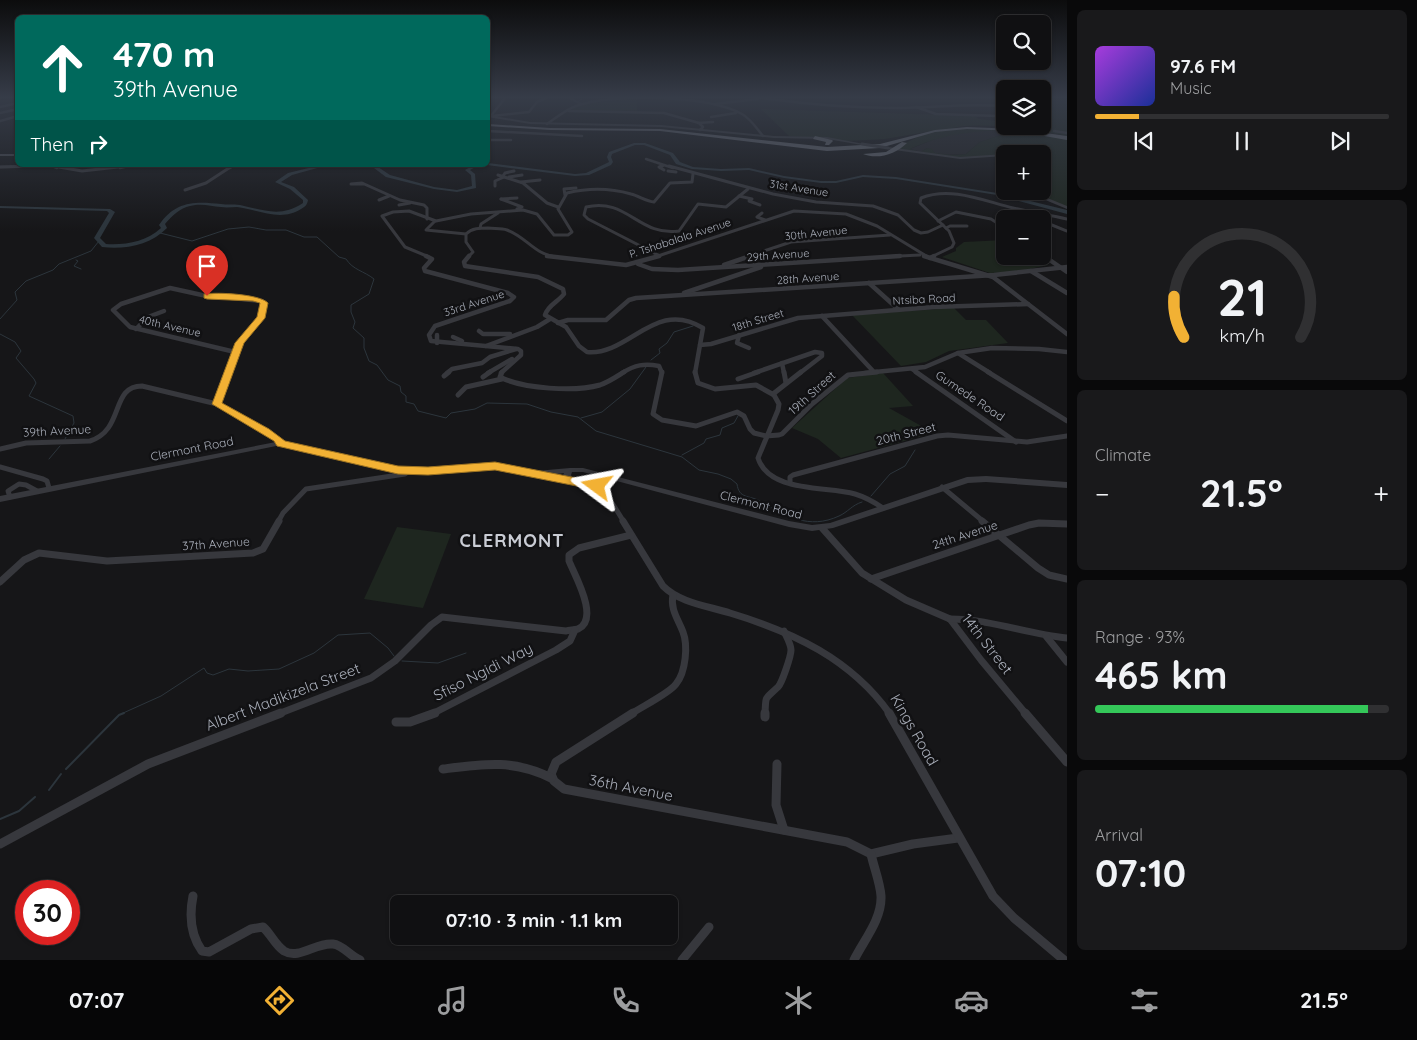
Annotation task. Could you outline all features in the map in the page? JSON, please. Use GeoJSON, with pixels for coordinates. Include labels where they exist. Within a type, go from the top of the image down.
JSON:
{"type":"FeatureCollection","features":[{"type":"Feature","properties":{"kind":"highway"},"geometry":{"type":"LineString","coordinates":[[755,142],[793,148],[866,154],[886,154],[899,149],[907,142]]}},
{"type":"Feature","properties":{"kind":"highway"},"geometry":{"type":"LineString","coordinates":[[761,142],[801,147],[848,149],[900,142]]}},
{"type":"Feature","properties":{"kind":"highway"},"geometry":{"type":"LineString","coordinates":[[776,142],[795,145],[853,146],[889,142]]}},
{"type":"Feature","properties":{"kind":"highway"},"geometry":{"type":"LineString","coordinates":[[783,142],[827,144],[842,142]]}},
{"type":"Feature","properties":{"kind":"main road"},"geometry":{"type":"LineString","coordinates":[[0,155],[15,155]]}},
{"type":"Feature","properties":{"kind":"street"},"geometry":{"type":"LineString","coordinates":[[862,142],[888,148],[960,158],[996,156]]}},
{"type":"Feature","properties":{"kind":"street","name":"31st Avenue"},"geometry":{"type":"LineString","coordinates":[[646,159],[676,171],[748,189],[814,201],[871,205],[898,215],[912,230],[921,233],[928,232],[936,227],[944,227]]}},
{"type":"Feature","properties":{"kind":"street"},"geometry":{"type":"LineString","coordinates":[[663,165],[659,167],[676,171]]}},
{"type":"Feature","properties":{"kind":"street"},"geometry":{"type":"LineString","coordinates":[[0,167],[15,167]]}},
{"type":"Feature","properties":{"kind":"street"},"geometry":{"type":"LineString","coordinates":[[54,167],[65,171],[109,170],[123,167]]}},
{"type":"Feature","properties":{"kind":"street"},"geometry":{"type":"LineString","coordinates":[[185,190],[206,184],[231,167]]}},
{"type":"Feature","properties":{"kind":"street"},"geometry":{"type":"LineString","coordinates":[[505,177],[505,173],[514,171]]}},
{"type":"Feature","properties":{"kind":"street"},"geometry":{"type":"LineString","coordinates":[[498,175],[521,182],[547,203],[558,207],[565,195],[570,192],[597,188],[630,194],[648,202],[654,202],[670,183],[692,182],[692,174]]}},
{"type":"Feature","properties":{"kind":"street"},"geometry":{"type":"LineString","coordinates":[[495,186],[496,181],[505,177],[522,175]]}},
{"type":"Feature","properties":{"kind":"street"},"geometry":{"type":"LineString","coordinates":[[521,182],[540,180]]}},
{"type":"Feature","properties":{"kind":"street"},"geometry":{"type":"LineString","coordinates":[[363,184],[390,196],[426,206],[427,220]]}},
{"type":"Feature","properties":{"kind":"street"},"geometry":{"type":"LineString","coordinates":[[529,188],[533,185]]}},
{"type":"Feature","properties":{"kind":"street"},"geometry":{"type":"LineString","coordinates":[[565,195],[564,189],[578,188]]}},
{"type":"Feature","properties":{"kind":"street"},"geometry":{"type":"LineString","coordinates":[[660,256],[588,219],[584,215],[586,207],[614,206],[654,230],[673,233],[679,231],[698,204],[724,207],[748,189]]}},
{"type":"Feature","properties":{"kind":"street"},"geometry":{"type":"LineString","coordinates":[[501,193],[501,199]]}},
{"type":"Feature","properties":{"kind":"street"},"geometry":{"type":"LineString","coordinates":[[930,258],[953,245],[952,238],[944,227],[920,203],[922,197],[951,194],[1067,219]]}},
{"type":"Feature","properties":{"kind":"street"},"geometry":{"type":"LineString","coordinates":[[379,200],[390,196]]}},
{"type":"Feature","properties":{"kind":"street"},"geometry":{"type":"LineString","coordinates":[[739,196],[760,205]]}},
{"type":"Feature","properties":{"kind":"street"},"geometry":{"type":"LineString","coordinates":[[501,199],[517,198]]}},
{"type":"Feature","properties":{"kind":"street"},"geometry":{"type":"LineString","coordinates":[[501,199],[522,206],[516,212]]}},
{"type":"Feature","properties":{"kind":"street"},"geometry":{"type":"LineString","coordinates":[[754,203],[761,200]]}},
{"type":"Feature","properties":{"kind":"street"},"geometry":{"type":"LineString","coordinates":[[1049,200],[1067,208]]}},
{"type":"Feature","properties":{"kind":"street"},"geometry":{"type":"LineString","coordinates":[[400,205],[412,202]]}},
{"type":"Feature","properties":{"kind":"street","name":"33rd Avenue"},"geometry":{"type":"LineString","coordinates":[[437,343],[429,338],[430,332],[435,326],[514,298],[508,293],[425,271],[424,268],[432,259],[405,247],[382,215],[410,211],[427,220],[435,221],[460,214],[516,212],[537,214],[554,235],[571,234],[572,232],[558,207]]}},
{"type":"Feature","properties":{"kind":"street"},"geometry":{"type":"LineString","coordinates":[[1011,208],[1016,210]]}},
{"type":"Feature","properties":{"kind":"street","name":"P. Tshabalala Avenue"},"geometry":{"type":"LineString","coordinates":[[466,234],[470,230],[480,228],[510,231],[545,256],[638,264],[796,210],[832,212],[856,216],[874,224],[920,255],[988,274]]}},
{"type":"Feature","properties":{"kind":"street"},"geometry":{"type":"LineString","coordinates":[[480,228],[481,224],[500,212]]}},
{"type":"Feature","properties":{"kind":"street"},"geometry":{"type":"LineString","coordinates":[[938,221],[956,212],[991,219],[996,222]]}},
{"type":"Feature","properties":{"kind":"street"},"geometry":{"type":"LineString","coordinates":[[762,214],[757,217],[765,220]]}},
{"type":"Feature","properties":{"kind":"street"},"geometry":{"type":"LineString","coordinates":[[435,221],[426,230],[466,234],[466,242],[473,252],[464,262],[465,266],[538,277],[562,289],[563,298],[546,311],[546,316],[550,320],[567,327],[577,346],[587,352],[606,350],[662,322],[676,318],[692,320],[703,328],[704,332],[695,377],[701,385],[715,389],[752,385],[765,388],[773,394],[778,407],[758,458],[759,464],[769,476],[790,484],[856,494],[883,508]]}},
{"type":"Feature","properties":{"kind":"street"},"geometry":{"type":"LineString","coordinates":[[1051,225],[1067,231]]}},
{"type":"Feature","properties":{"kind":"street"},"geometry":{"type":"LineString","coordinates":[[944,227],[966,226]]}},
{"type":"Feature","properties":{"kind":"street","name":"30th Avenue"},"geometry":{"type":"LineString","coordinates":[[717,268],[791,242],[891,235]]}},
{"type":"Feature","properties":{"kind":"street","name":"29th Avenue"},"geometry":{"type":"LineString","coordinates":[[638,264],[647,268],[667,270],[920,255]]}},
{"type":"Feature","properties":{"kind":"street"},"geometry":{"type":"LineString","coordinates":[[1051,261],[1067,272]]}},
{"type":"Feature","properties":{"kind":"street"},"geometry":{"type":"LineString","coordinates":[[682,295],[688,291],[758,269],[761,265]]}},
{"type":"Feature","properties":{"kind":"street","name":"28th Avenue"},"geometry":{"type":"LineString","coordinates":[[558,323],[568,320],[604,320],[632,298],[869,283],[1062,269],[1067,267]]}},
{"type":"Feature","properties":{"kind":"street"},"geometry":{"type":"LineString","coordinates":[[1031,271],[1067,294]]}},
{"type":"Feature","properties":{"kind":"street"},"geometry":{"type":"LineString","coordinates":[[988,274],[1067,334]]}},
{"type":"Feature","properties":{"kind":"street"},"geometry":{"type":"LineString","coordinates":[[869,283],[898,309]]}},
{"type":"Feature","properties":{"kind":"street","name":"40th Avenue"},"geometry":{"type":"LineString","coordinates":[[217,404],[235,352],[243,337],[262,316],[264,303],[261,300],[202,296],[167,288],[121,304],[114,309],[114,313],[130,327],[235,352]]}},
{"type":"Feature","properties":{"kind":"street","name":"Ntsiba Road"},"geometry":{"type":"LineString","coordinates":[[822,316],[948,306],[1028,304]]}},
{"type":"Feature","properties":{"kind":"street"},"geometry":{"type":"LineString","coordinates":[[136,329],[147,318],[164,311]]}},
{"type":"Feature","properties":{"kind":"street"},"geometry":{"type":"LineString","coordinates":[[822,316],[873,371]]}},
{"type":"Feature","properties":{"kind":"street","name":"18th Street"},"geometry":{"type":"LineString","coordinates":[[700,345],[708,345],[790,319],[822,316]]}},
{"type":"Feature","properties":{"kind":"street"},"geometry":{"type":"LineString","coordinates":[[437,335],[437,343],[486,345],[550,320]]}},
{"type":"Feature","properties":{"kind":"street"},"geometry":{"type":"LineString","coordinates":[[479,331],[483,334],[517,334]]}},
{"type":"Feature","properties":{"kind":"street"},"geometry":{"type":"LineString","coordinates":[[739,335],[737,344],[749,348]]}},
{"type":"Feature","properties":{"kind":"street"},"geometry":{"type":"LineString","coordinates":[[453,338],[457,341],[520,350]]}},
{"type":"Feature","properties":{"kind":"street","name":"19th Street"},"geometry":{"type":"LineString","coordinates":[[768,436],[782,434],[812,404],[844,377],[852,374],[912,369],[928,366],[958,353],[1002,348],[1067,352]]}},
{"type":"Feature","properties":{"kind":"street"},"geometry":{"type":"LineString","coordinates":[[444,376],[452,369],[482,363],[490,357],[520,350]]}},
{"type":"Feature","properties":{"kind":"street"},"geometry":{"type":"LineString","coordinates":[[483,377],[514,358],[520,350]]}},
{"type":"Feature","properties":{"kind":"street"},"geometry":{"type":"LineString","coordinates":[[502,379],[500,374],[520,356],[520,350]]}},
{"type":"Feature","properties":{"kind":"street"},"geometry":{"type":"LineString","coordinates":[[738,379],[815,352],[823,354],[773,394]]}},
{"type":"Feature","properties":{"kind":"street"},"geometry":{"type":"LineString","coordinates":[[958,353],[1067,421]]}},
{"type":"Feature","properties":{"kind":"street"},"geometry":{"type":"LineString","coordinates":[[458,395],[466,387],[502,379],[562,388],[593,387],[605,383],[639,363],[652,364],[659,366],[662,371],[653,411],[653,415],[657,418],[696,426],[737,412],[744,416],[752,432],[768,436]]}},
{"type":"Feature","properties":{"kind":"street"},"geometry":{"type":"LineString","coordinates":[[782,363],[786,383]]}},
{"type":"Feature","properties":{"kind":"street","name":"Gumede Road"},"geometry":{"type":"LineString","coordinates":[[912,369],[1016,442]]}},
{"type":"Feature","properties":{"kind":"street","name":"39th Avenue"},"geometry":{"type":"LineString","coordinates":[[0,449],[26,443],[90,441],[100,438],[109,430],[123,394],[127,389],[134,386],[146,386],[217,404],[278,439],[281,443]]}},
{"type":"Feature","properties":{"kind":"street","name":"20th Street"},"geometry":{"type":"LineString","coordinates":[[790,484],[790,477],[793,475],[937,436],[952,435],[1016,442],[1041,441],[1067,436]]}},
{"type":"Feature","properties":{"kind":"street","name":"Clermont Road"},"geometry":{"type":"LineString","coordinates":[[0,499],[281,443],[409,471],[492,466],[594,485],[604,490],[663,586],[673,595]]}},
{"type":"Feature","properties":{"kind":"street"},"geometry":{"type":"LineString","coordinates":[[0,467],[43,479],[47,481],[49,488]]}},
{"type":"Feature","properties":{"kind":"street"},"geometry":{"type":"LineString","coordinates":[[570,470],[567,475],[570,480]]}},
{"type":"Feature","properties":{"kind":"street","name":"Clermont Road"},"geometry":{"type":"LineString","coordinates":[[536,474],[570,470],[588,471],[799,527],[822,528],[961,481],[979,479],[1067,485]]}},
{"type":"Feature","properties":{"kind":"street","name":"37th Avenue"},"geometry":{"type":"LineString","coordinates":[[0,582],[24,560],[40,553],[107,562],[253,553],[262,549],[268,542],[283,513],[306,490],[344,482],[405,474],[409,471]]}},
{"type":"Feature","properties":{"kind":"street"},"geometry":{"type":"LineString","coordinates":[[942,487],[1042,572],[1067,579]]}},
{"type":"Feature","properties":{"kind":"street","name":"24th Avenue"},"geometry":{"type":"LineString","coordinates":[[871,579],[1034,524],[1067,524]]}},
{"type":"Feature","properties":{"kind":"street","name":"14th Street"},"geometry":{"type":"LineString","coordinates":[[822,528],[854,566],[871,579],[906,600],[950,620],[986,667],[1067,762]]}},
{"type":"Feature","properties":{"kind":"street"},"geometry":{"type":"LineString","coordinates":[[575,630],[586,623],[588,612],[569,561],[569,555],[575,549],[631,535]]}},
{"type":"Feature","properties":{"kind":"street"},"geometry":{"type":"LineString","coordinates":[[552,778],[552,770],[556,762],[676,685],[683,662],[685,639],[673,609],[673,595]]}},
{"type":"Feature","properties":{"kind":"street","name":"Kings Road"},"geometry":{"type":"LineString","coordinates":[[673,595],[784,631],[848,669],[877,695],[891,716],[958,838],[998,903],[1064,960]]}},
{"type":"Feature","properties":{"kind":"street","name":"Albert Madikizela Street"},"geometry":{"type":"LineString","coordinates":[[0,844],[148,764],[371,678],[396,661],[431,625],[442,617],[575,630]]}},
{"type":"Feature","properties":{"kind":"street"},"geometry":{"type":"LineString","coordinates":[[950,620],[976,621],[1046,636],[1067,638]]}},
{"type":"Feature","properties":{"kind":"street","name":"Sfiso Ngidi Way"},"geometry":{"type":"LineString","coordinates":[[396,722],[410,722],[432,714],[556,650],[570,641],[575,630]]}},
{"type":"Feature","properties":{"kind":"street"},"geometry":{"type":"LineString","coordinates":[[765,717],[766,698],[771,691],[778,687],[782,680],[789,656],[790,650],[784,631]]}},
{"type":"Feature","properties":{"kind":"street"},"geometry":{"type":"LineString","coordinates":[[1046,636],[1067,662]]}},
{"type":"Feature","properties":{"kind":"street","name":"36th Avenue"},"geometry":{"type":"LineString","coordinates":[[443,770],[504,763],[517,764],[552,778],[554,783],[564,789],[847,842],[871,854]]}},
{"type":"Feature","properties":{"kind":"street"},"geometry":{"type":"LineString","coordinates":[[777,764],[775,804],[784,830]]}},
{"type":"Feature","properties":{"kind":"street"},"geometry":{"type":"LineString","coordinates":[[854,960],[877,917],[881,904],[880,888],[871,854],[913,844],[958,838]]}},
{"type":"Feature","properties":{"kind":"street"},"geometry":{"type":"LineString","coordinates":[[193,896],[191,926],[197,945],[202,951],[209,952],[251,929],[263,926],[270,932],[283,951],[288,953],[303,954],[330,944],[339,946],[354,958],[360,960]]}},
{"type":"Feature","properties":{"kind":"street"},"geometry":{"type":"LineString","coordinates":[[682,960],[709,927]]}},
{"type":"Feature","properties":{"kind":"shaded area"},"geometry":{"type":"Polygon","coordinates":[[[908,142],[929,142],[910,149],[921,152],[927,148],[932,149],[935,153],[952,155],[966,154],[981,142],[1067,142],[1067,208],[1049,200],[1051,200],[1051,145],[996,145],[996,156],[963,158],[899,149],[908,142]]]}},
{"type":"Feature","properties":{"kind":"shaded area"},"geometry":{"type":"Polygon","coordinates":[[[928,142],[981,142],[966,154],[943,155],[927,148],[921,152],[910,149],[928,142]]]}},
{"type":"Feature","properties":{"kind":"shaded area"},"geometry":{"type":"Polygon","coordinates":[[[996,240],[996,265],[1048,265],[1016,272],[990,273],[942,257],[956,251],[956,248],[964,242],[996,240]]]}},
{"type":"Feature","properties":{"kind":"shaded area"},"geometry":{"type":"Polygon","coordinates":[[[954,308],[966,320],[986,320],[1008,343],[949,351],[926,362],[901,366],[852,315],[954,308]]]}},
{"type":"Feature","properties":{"kind":"shaded area"},"geometry":{"type":"Polygon","coordinates":[[[883,373],[913,406],[889,408],[934,433],[841,458],[818,439],[792,428],[847,378],[883,373]]]}},
{"type":"Feature","properties":{"kind":"shaded area"},"geometry":{"type":"Polygon","coordinates":[[[397,527],[451,534],[423,608],[364,599],[397,527]]]}},
{"type":"Feature","properties":{"kind":"waterway"},"geometry":{"type":"LineString","coordinates":[[490,164],[575,175],[587,174],[609,164],[611,162],[610,153],[635,144],[644,144],[672,154],[678,163],[692,168],[749,169],[784,177],[821,182],[836,182],[863,176],[896,178],[997,194],[1067,212]]}},
{"type":"Feature","properties":{"kind":"waterway"},"geometry":{"type":"LineString","coordinates":[[0,207],[108,210],[112,212],[97,238],[104,246],[128,245],[152,238],[164,228],[162,225],[172,214],[190,204],[202,203],[236,206],[272,213],[289,212],[297,209],[305,204],[306,200],[292,188],[277,182],[290,174],[318,167]]}},
{"type":"Feature","properties":{"kind":"waterway"},"geometry":{"type":"LineString","coordinates":[[375,167],[388,176],[434,188],[457,191],[474,187],[473,174],[467,170],[473,167]]}},
{"type":"Feature","properties":{"kind":"waterway"},"geometry":{"type":"LineString","coordinates":[[160,233],[192,241],[228,229],[249,227],[266,230],[286,230],[304,237],[317,237],[339,257],[346,259],[352,266],[374,279],[369,294],[351,305],[351,312],[355,322],[353,328],[364,338],[364,348],[369,361],[377,365],[388,380],[400,386],[401,392],[406,396],[406,402],[414,404],[418,411],[446,418],[451,413],[475,409],[487,403],[527,404],[551,412],[578,417],[596,431],[682,457],[699,470],[731,479],[745,496],[756,499],[788,516],[807,521],[818,522],[828,520],[862,502]]}},
{"type":"Feature","properties":{"kind":"waterway"},"geometry":{"type":"LineString","coordinates":[[0,319],[17,300],[15,292],[26,281],[53,270],[59,264],[91,251],[99,241]]}},
{"type":"Feature","properties":{"kind":"waterway"},"geometry":{"type":"LineString","coordinates":[[76,260],[78,261],[74,266],[81,269]]}},
{"type":"Feature","properties":{"kind":"waterway"},"geometry":{"type":"LineString","coordinates":[[651,360],[660,353],[659,349],[667,343],[674,332],[693,326]]}},
{"type":"Feature","properties":{"kind":"waterway"},"geometry":{"type":"LineString","coordinates":[[0,334],[15,342],[21,351],[16,358],[36,383],[29,396],[73,416],[74,423],[65,439]]}},
{"type":"Feature","properties":{"kind":"waterway"},"geometry":{"type":"LineString","coordinates":[[581,418],[602,412],[630,389],[646,367]]}},
{"type":"Feature","properties":{"kind":"waterway"},"geometry":{"type":"LineString","coordinates":[[682,455],[704,443],[706,439],[720,435],[722,428],[734,423],[738,416]]}},
{"type":"Feature","properties":{"kind":"waterway"},"geometry":{"type":"LineString","coordinates":[[49,459],[60,446]]}},
{"type":"Feature","properties":{"kind":"waterway"},"geometry":{"type":"LineString","coordinates":[[871,496],[890,474],[905,466],[915,450]]}},
{"type":"Feature","properties":{"kind":"waterway"},"geometry":{"type":"LineString","coordinates":[[121,714],[161,696],[204,668],[207,673],[213,675],[229,669],[248,671],[279,669],[314,653],[338,635],[370,633],[388,648],[394,656]]}},
{"type":"Feature","properties":{"kind":"waterway"},"geometry":{"type":"LineString","coordinates":[[402,661],[438,663],[466,653]]}},
{"type":"Feature","properties":{"kind":"waterway"},"geometry":{"type":"LineString","coordinates":[[66,769],[119,715],[124,713]]}},
{"type":"Feature","properties":{"kind":"waterway"},"geometry":{"type":"LineString","coordinates":[[49,790],[61,774]]}},
{"type":"Feature","properties":{"kind":"waterway"},"geometry":{"type":"LineString","coordinates":[[0,819],[19,811],[35,797]]}},
{"type":"Feature","properties":{"kind":"district","name":"CLERMONT"},"geometry":{"type":"Point","coordinates":[512,541]}},
{"type":"Feature","properties":{"kind":"route"},"geometry":{"type":"LineString","coordinates":[[207,296],[253,299],[261,300],[264,303],[261,318],[243,337],[235,352],[217,404],[265,431],[281,443],[398,470],[428,471],[495,466],[597,486]]}}]}
